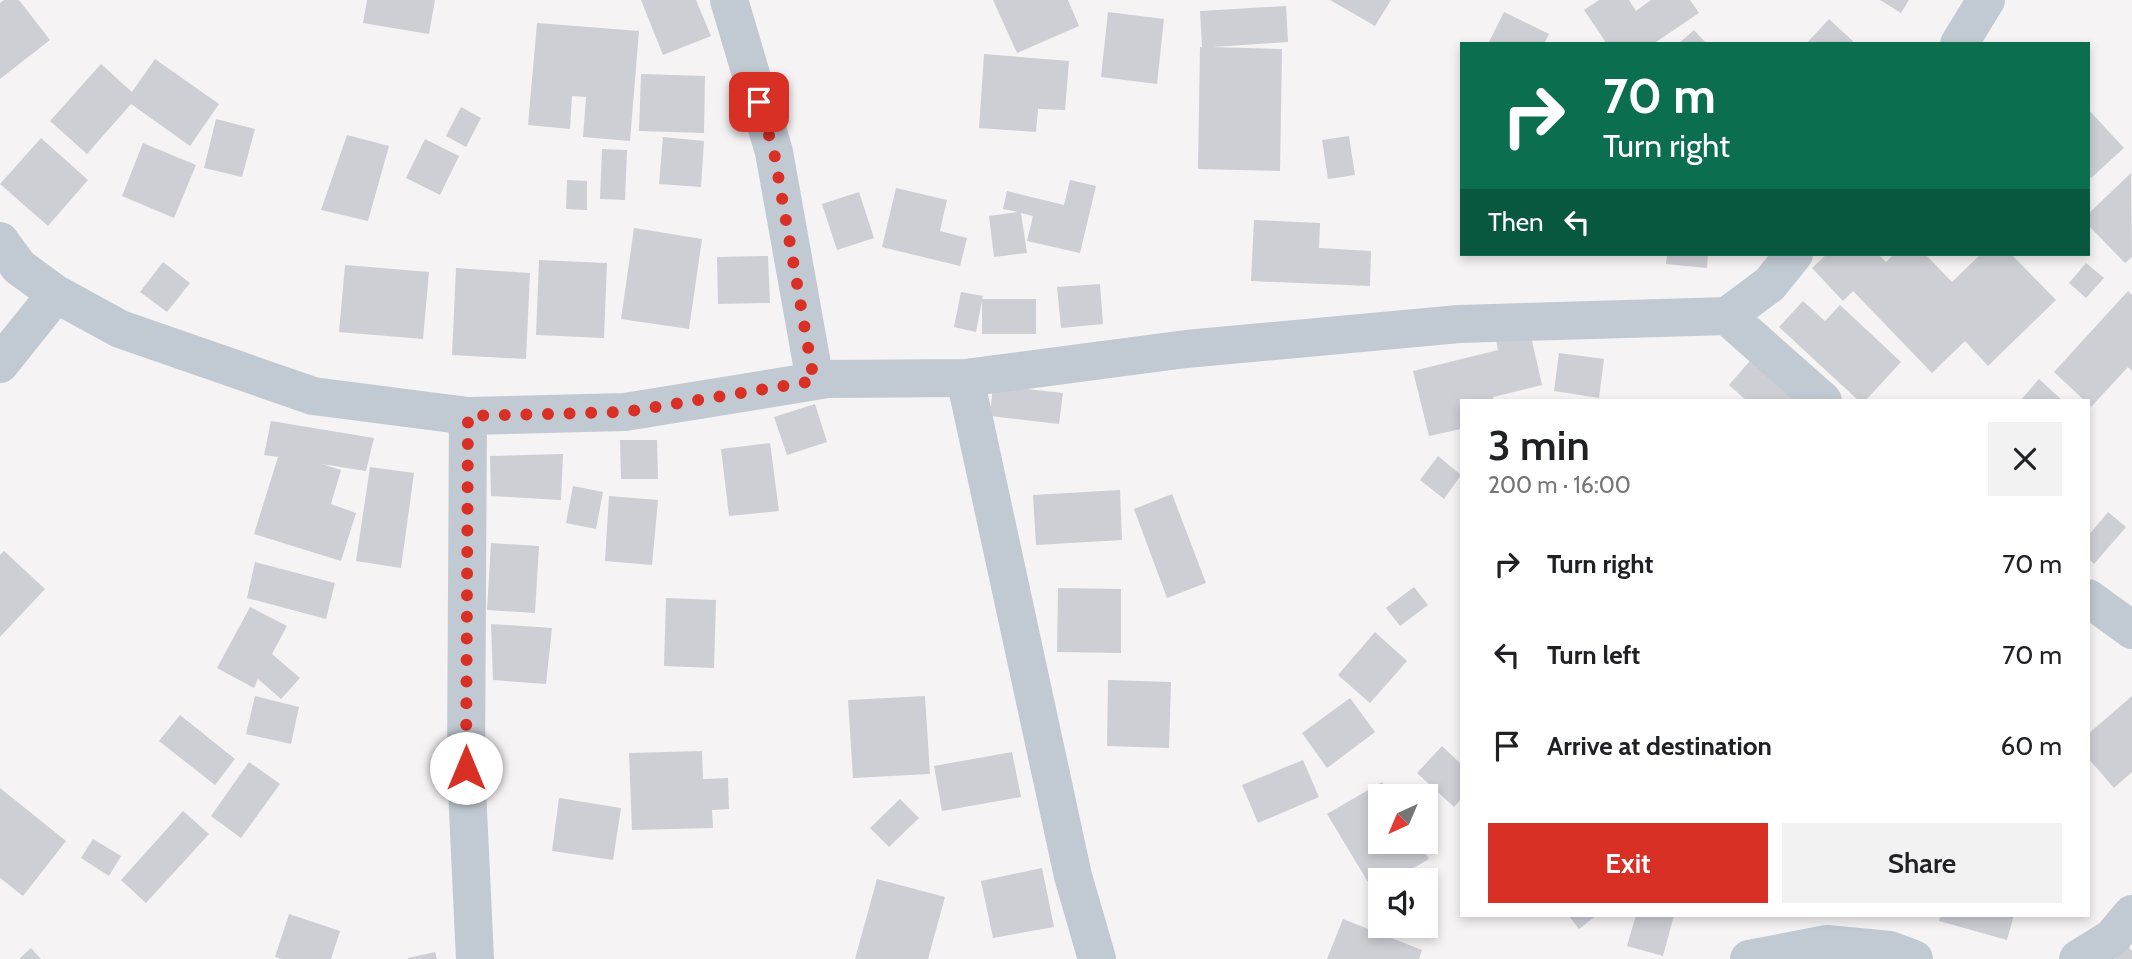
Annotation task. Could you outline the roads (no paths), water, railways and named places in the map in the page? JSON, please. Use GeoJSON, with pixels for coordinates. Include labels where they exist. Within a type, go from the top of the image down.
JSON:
{"type":"FeatureCollection","features":[{"type":"Feature","properties":{"kind":"street"},"geometry":{"type":"LineString","coordinates":[[729,0],[774,152],[814,381]]}},
{"type":"Feature","properties":{"kind":"street"},"geometry":{"type":"LineString","coordinates":[[1960,42],[1986,0]]}},
{"type":"Feature","properties":{"kind":"street"},"geometry":{"type":"LineString","coordinates":[[0,241],[19,267],[55,294],[120,329],[313,396],[468,416],[625,412],[828,379],[965,378],[1186,349],[1459,324],[1727,316],[1770,284],[1792,256]]}},
{"type":"Feature","properties":{"kind":"street"},"geometry":{"type":"LineString","coordinates":[[0,364],[55,294]]}},
{"type":"Feature","properties":{"kind":"street"},"geometry":{"type":"LineString","coordinates":[[1727,316],[1820,399]]}},
{"type":"Feature","properties":{"kind":"street"},"geometry":{"type":"LineString","coordinates":[[965,378],[1073,876],[1097,959]]}},
{"type":"Feature","properties":{"kind":"street"},"geometry":{"type":"LineString","coordinates":[[468,416],[466,768],[475,959]]}},
{"type":"Feature","properties":{"kind":"street"},"geometry":{"type":"LineString","coordinates":[[2090,598],[2132,630]]}},
{"type":"Feature","properties":{"kind":"street"},"geometry":{"type":"LineString","coordinates":[[2078,959],[2112,938],[2132,914]]}},
{"type":"Feature","properties":{"kind":"street"},"geometry":{"type":"LineString","coordinates":[[1749,959],[1826,944],[1890,950],[1913,959]]}}]}
